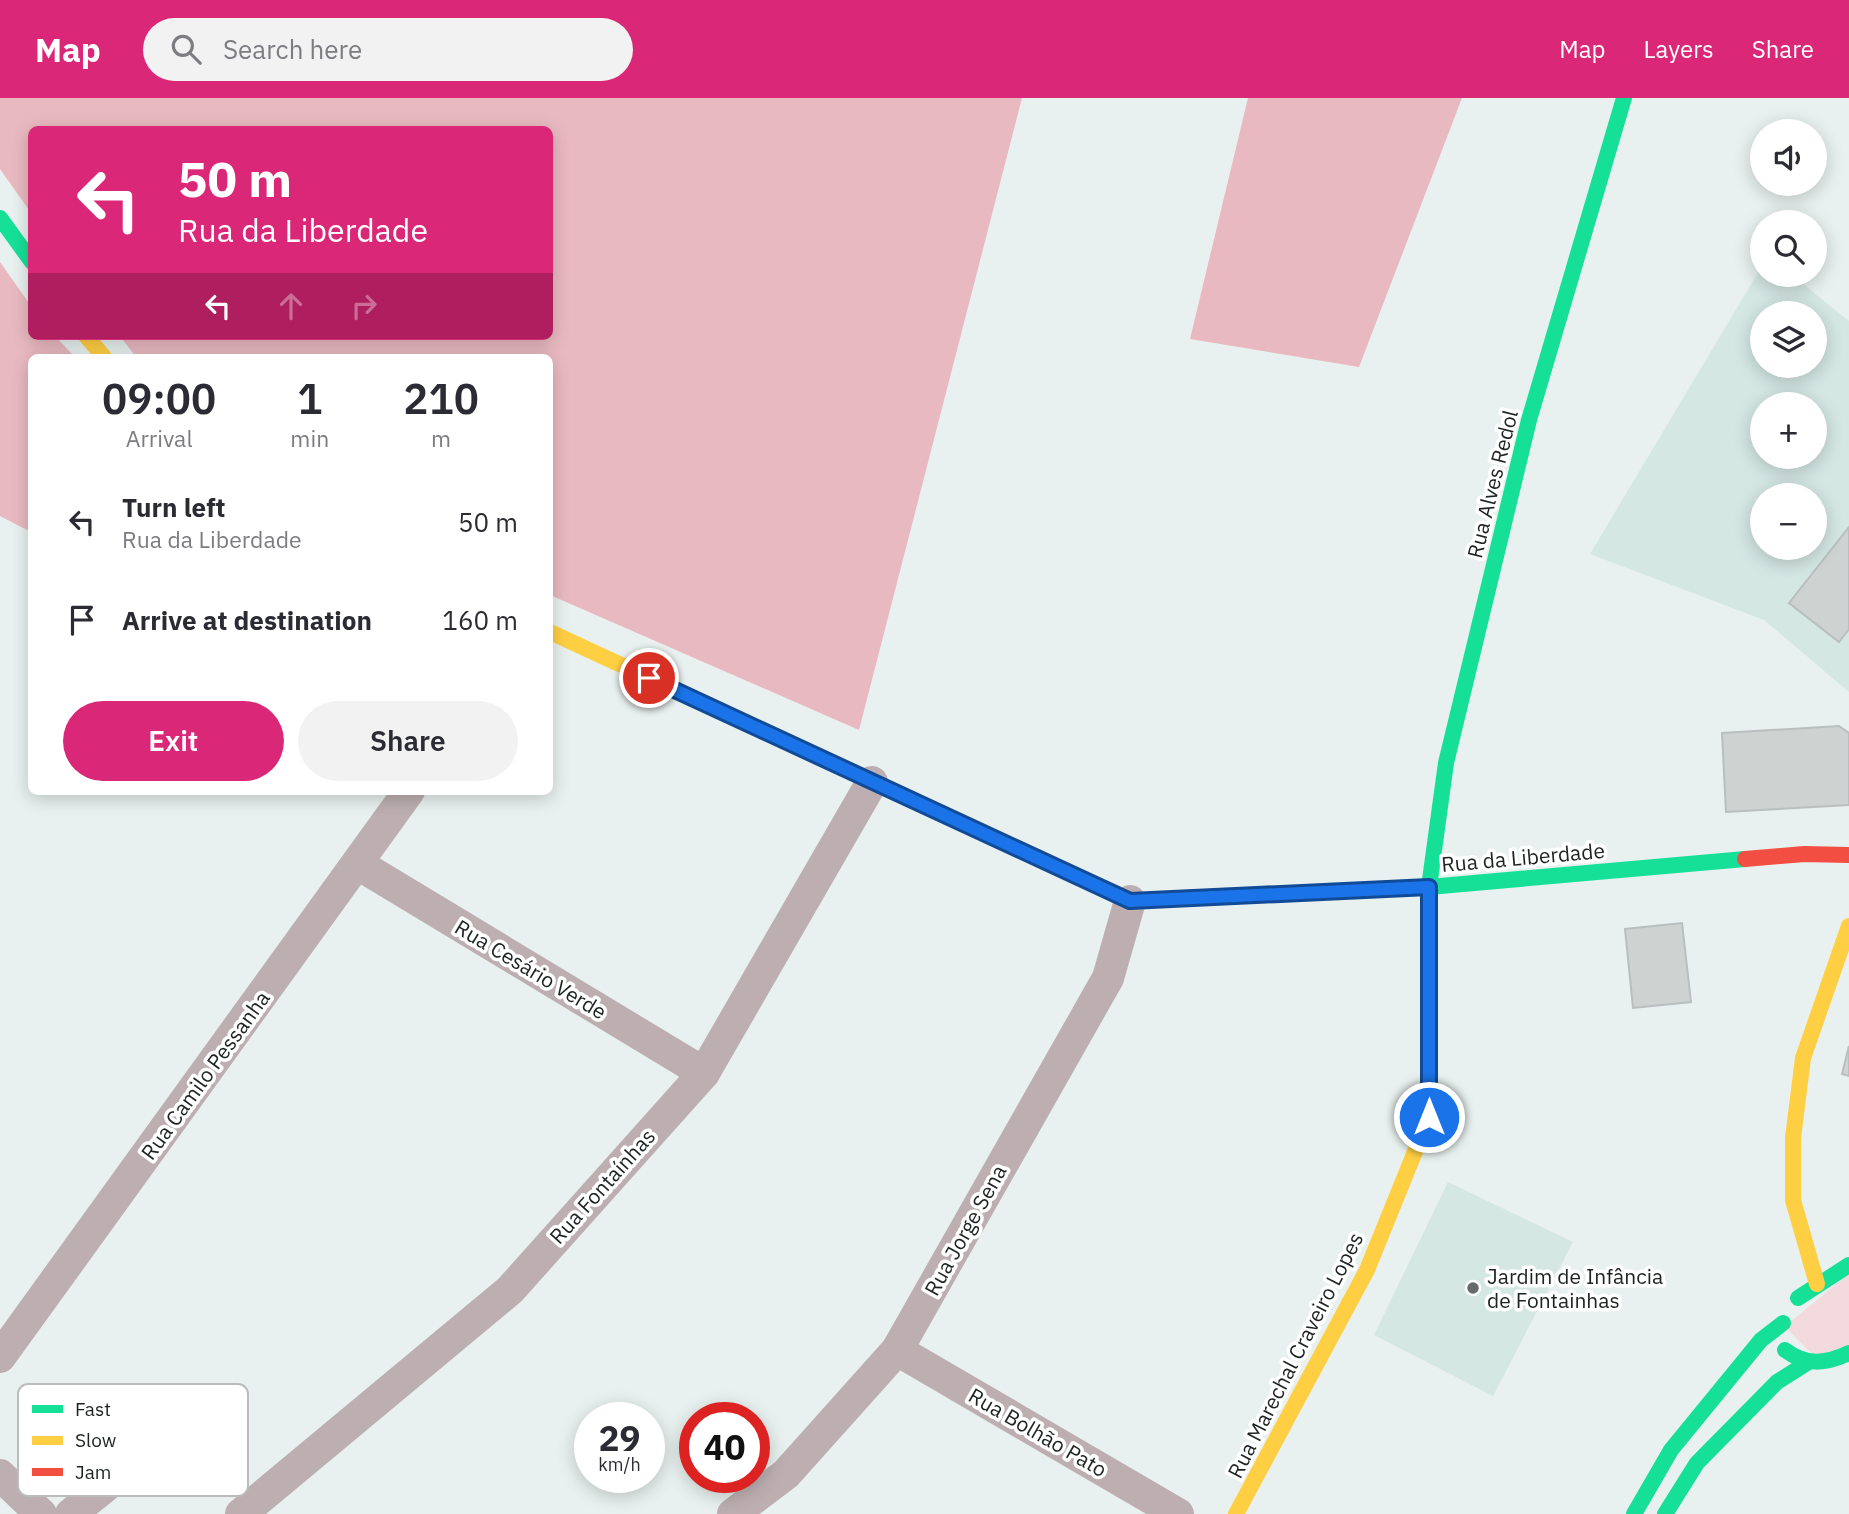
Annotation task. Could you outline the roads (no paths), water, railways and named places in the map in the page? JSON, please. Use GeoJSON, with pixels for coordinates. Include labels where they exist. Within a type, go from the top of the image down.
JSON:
{"type":"FeatureCollection","features":[{"type":"Feature","properties":{"kind":"street","name":"Rua Alves Redol"},"geometry":{"type":"LineString","coordinates":[[1429,887],[1446,762],[1529,420],[1623,98]]}},
{"type":"Feature","properties":{"kind":"street"},"geometry":{"type":"LineString","coordinates":[[0,218],[28,256]]}},
{"type":"Feature","properties":{"kind":"street"},"geometry":{"type":"LineString","coordinates":[[89,340],[101,354]]}},
{"type":"Feature","properties":{"kind":"street","name":"Rua da Liberdade"},"geometry":{"type":"LineString","coordinates":[[553,633],[1130,901],[1429,887],[1804,854],[1849,855]]}},
{"type":"Feature","properties":{"kind":"street","name":"Rua Fontaínhas"},"geometry":{"type":"LineString","coordinates":[[241,1514],[510,1290],[704,1073],[872,782]]}},
{"type":"Feature","properties":{"kind":"street","name":"Rua Camilo Pessanha"},"geometry":{"type":"LineString","coordinates":[[0,1357],[406,795]]}},
{"type":"Feature","properties":{"kind":"street"},"geometry":{"type":"LineString","coordinates":[[1804,854],[1826,869]]}},
{"type":"Feature","properties":{"kind":"street","name":"Rua Cesário Verde"},"geometry":{"type":"LineString","coordinates":[[358,864],[704,1073]]}},
{"type":"Feature","properties":{"kind":"street","name":"Rua Marechal Craveiro Lopes"},"geometry":{"type":"LineString","coordinates":[[1236,1514],[1367,1270],[1429,1117],[1429,887]]}},
{"type":"Feature","properties":{"kind":"street","name":"Rua Jorge Sena"},"geometry":{"type":"LineString","coordinates":[[733,1514],[786,1474],[897,1350],[1108,978],[1130,901]]}},
{"type":"Feature","properties":{"kind":"street"},"geometry":{"type":"LineString","coordinates":[[1817,1284],[1793,1200],[1793,1138],[1803,1058],[1849,926]]}},
{"type":"Feature","properties":{"kind":"street"},"geometry":{"type":"LineString","coordinates":[[1634,1514],[1671,1450],[1761,1340],[1783,1323],[1794,1304],[1817,1284],[1849,1265]]}},
{"type":"Feature","properties":{"kind":"street"},"geometry":{"type":"LineString","coordinates":[[1783,1323],[1784,1349],[1791,1356],[1807,1363],[1824,1363],[1849,1353]]}},
{"type":"Feature","properties":{"kind":"street","name":"Rua Bolhão Pato"},"geometry":{"type":"LineString","coordinates":[[897,1350],[1178,1514]]}},
{"type":"Feature","properties":{"kind":"street"},"geometry":{"type":"LineString","coordinates":[[1665,1514],[1697,1463],[1777,1382],[1807,1363]]}},
{"type":"Feature","properties":{"kind":"street"},"geometry":{"type":"LineString","coordinates":[[0,1475],[18,1492]]}},
{"type":"Feature","properties":{"kind":"street"},"geometry":{"type":"LineString","coordinates":[[22,1496],[41,1514]]}},
{"type":"Feature","properties":{"kind":"street"},"geometry":{"type":"LineString","coordinates":[[71,1514],[93,1496]]}},
{"type":"Feature","properties":{"kind":"place","name":"Jardim de Infância de Fontainhas"},"geometry":{"type":"Point","coordinates":[1473,1288]}}]}
